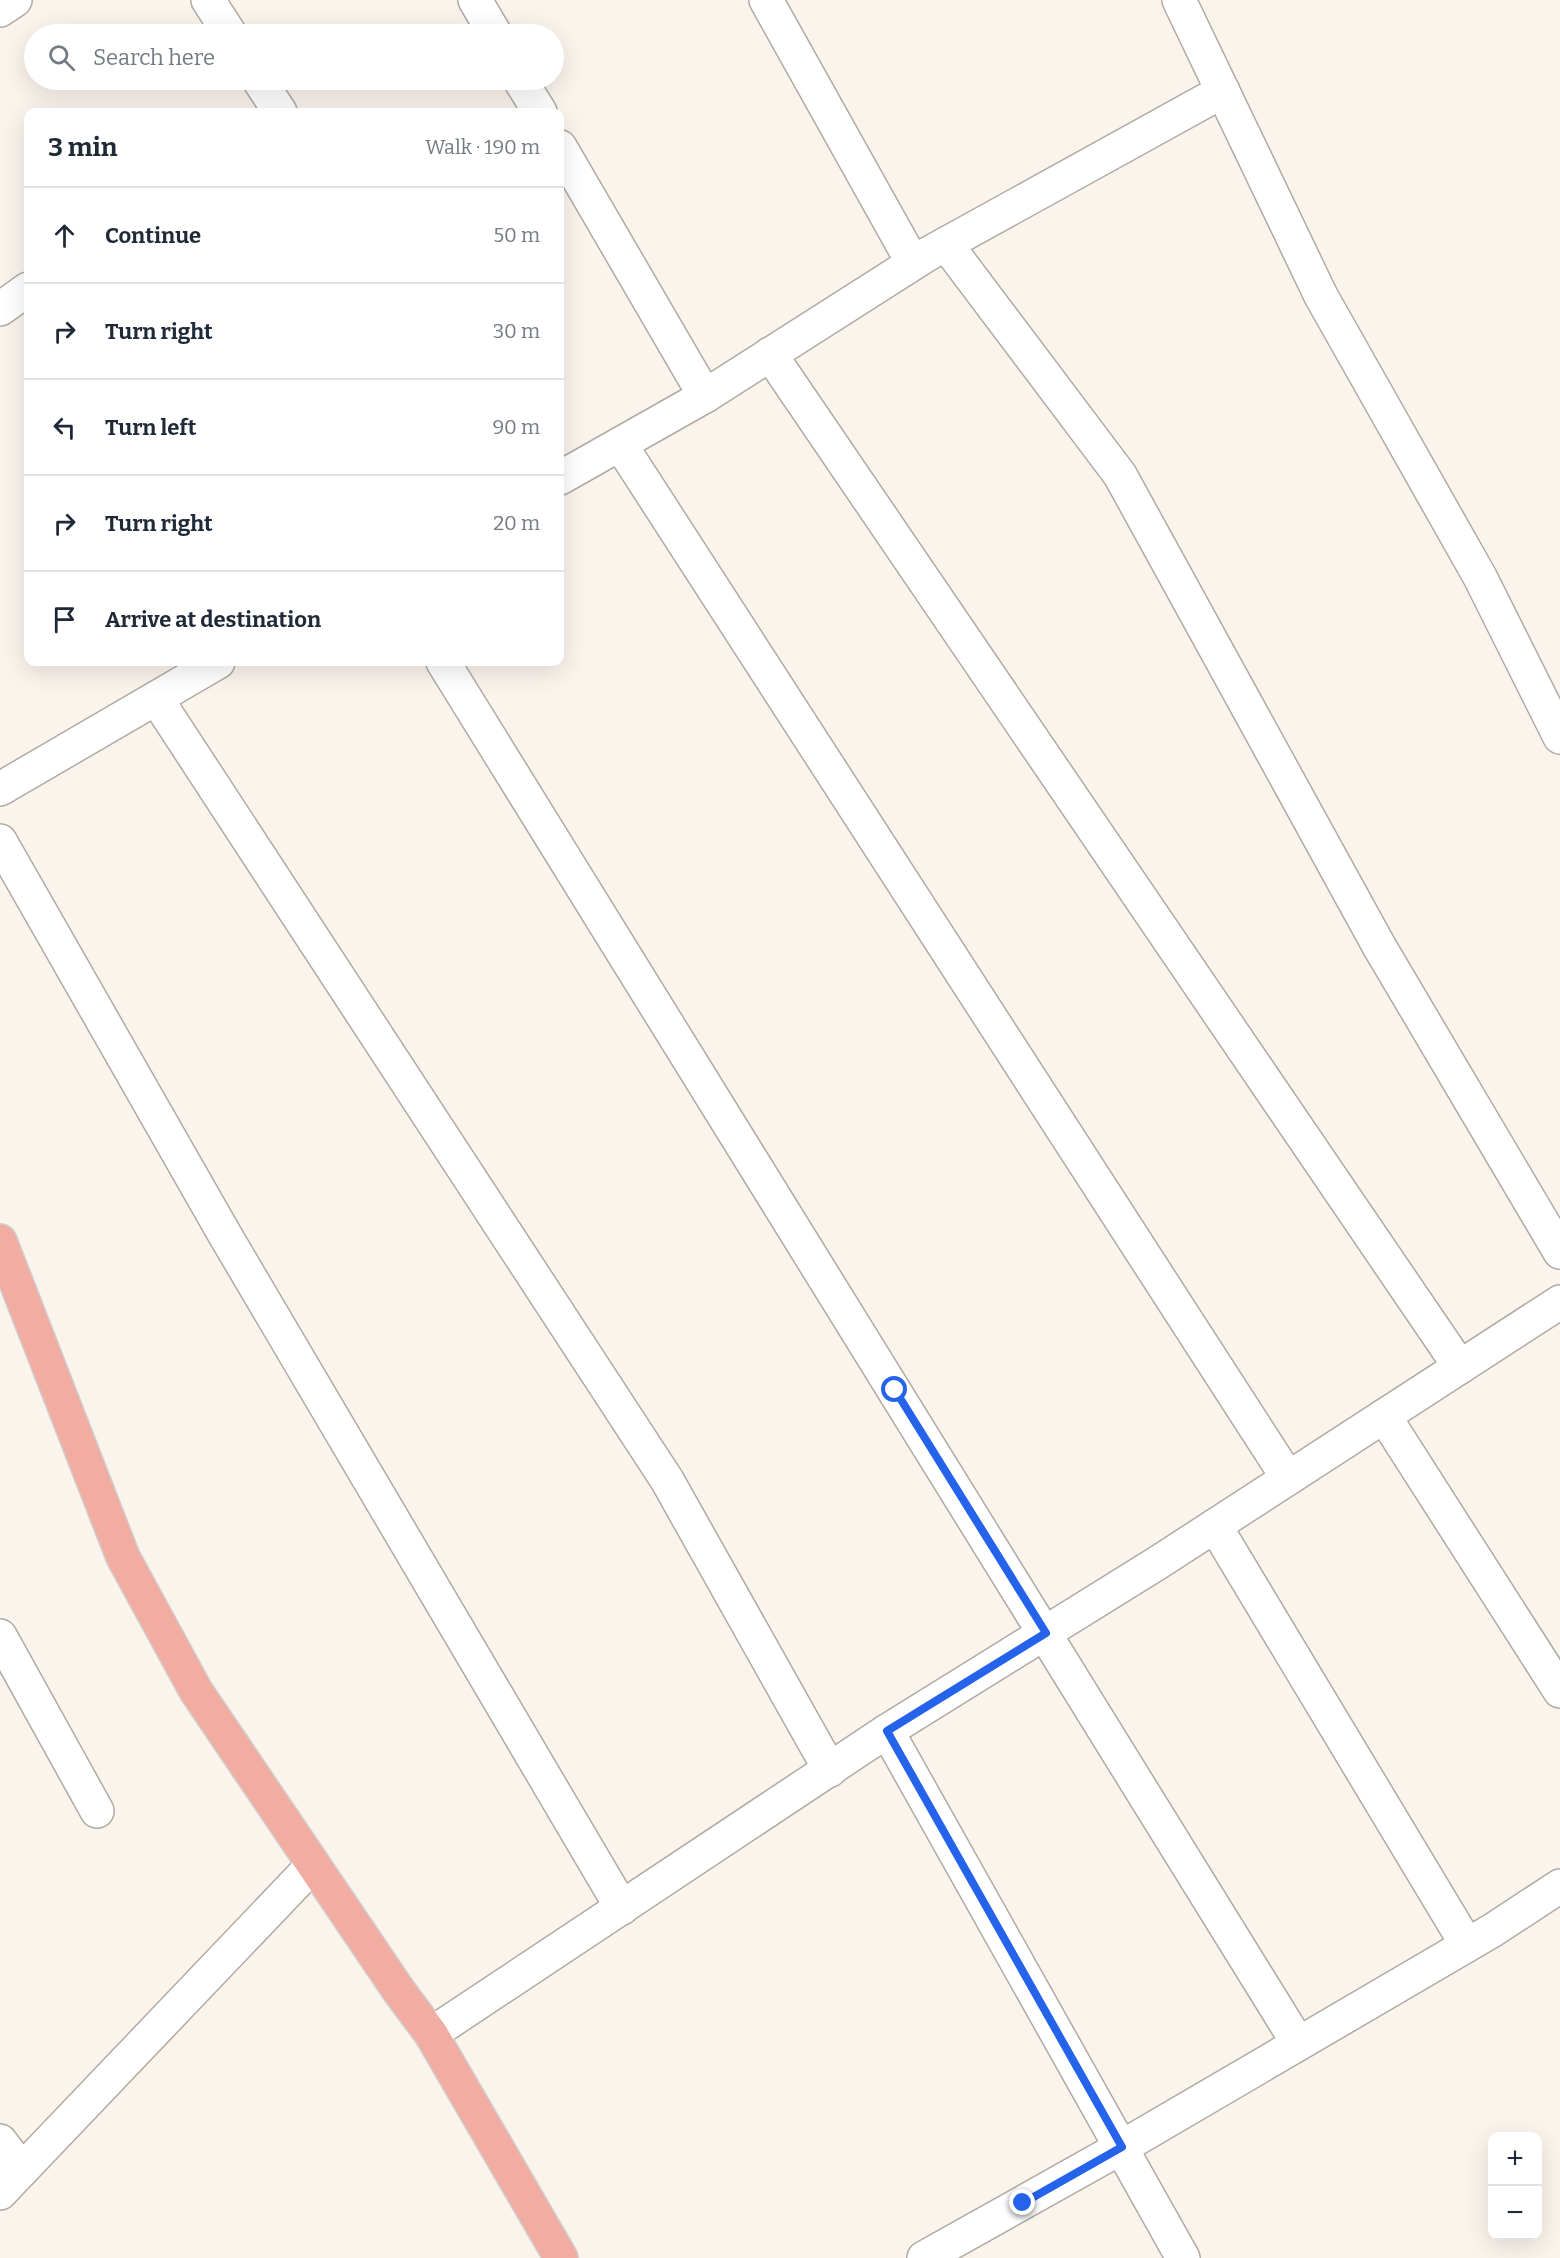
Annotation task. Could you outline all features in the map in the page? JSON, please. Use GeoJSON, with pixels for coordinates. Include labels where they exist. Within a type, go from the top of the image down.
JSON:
{"type":"FeatureCollection","features":[{"type":"Feature","properties":{"kind":"main road"},"geometry":{"type":"LineString","coordinates":[[0,1241],[123,1557],[196,1691],[313,1865],[431,2034],[561,2258]]}},
{"type":"Feature","properties":{"kind":"street"},"geometry":{"type":"LineString","coordinates":[[0,10],[15,0]]}},
{"type":"Feature","properties":{"kind":"street"},"geometry":{"type":"LineString","coordinates":[[208,0],[224,24]]}},
{"type":"Feature","properties":{"kind":"street"},"geometry":{"type":"LineString","coordinates":[[475,0],[489,24]]}},
{"type":"Feature","properties":{"kind":"street"},"geometry":{"type":"LineString","coordinates":[[766,0],[913,263]]}},
{"type":"Feature","properties":{"kind":"street"},"geometry":{"type":"LineString","coordinates":[[1179,0],[1321,296],[1480,577],[1560,737]]}},
{"type":"Feature","properties":{"kind":"street"},"geometry":{"type":"LineString","coordinates":[[265,90],[276,108]]}},
{"type":"Feature","properties":{"kind":"street"},"geometry":{"type":"LineString","coordinates":[[526,90],[538,108]]}},
{"type":"Feature","properties":{"kind":"street"},"geometry":{"type":"LineString","coordinates":[[564,476],[705,396],[913,263],[1223,90]]}},
{"type":"Feature","properties":{"kind":"street"},"geometry":{"type":"LineString","coordinates":[[564,154],[705,396]]}},
{"type":"Feature","properties":{"kind":"street"},"geometry":{"type":"LineString","coordinates":[[946,244],[1120,475],[1379,946],[1560,1251]]}},
{"type":"Feature","properties":{"kind":"street"},"geometry":{"type":"LineString","coordinates":[[0,309],[24,292]]}},
{"type":"Feature","properties":{"kind":"street"},"geometry":{"type":"LineString","coordinates":[[770,354],[1460,1367]]}},
{"type":"Feature","properties":{"kind":"street"},"geometry":{"type":"LineString","coordinates":[[620,444],[1288,1478]]}},
{"type":"Feature","properties":{"kind":"street"},"geometry":{"type":"LineString","coordinates":[[0,789],[211,666]]}},
{"type":"Feature","properties":{"kind":"street"},"geometry":{"type":"LineString","coordinates":[[445,666],[1298,2043]]}},
{"type":"Feature","properties":{"kind":"street"},"geometry":{"type":"LineString","coordinates":[[156,698],[667,1480],[830,1770]]}},
{"type":"Feature","properties":{"kind":"street"},"geometry":{"type":"LineString","coordinates":[[0,841],[225,1234],[622,1908]]}},
{"type":"Feature","properties":{"kind":"street"},"geometry":{"type":"LineString","coordinates":[[431,2034],[887,1731],[1215,1526],[1560,1302]]}},
{"type":"Feature","properties":{"kind":"street"},"geometry":{"type":"LineString","coordinates":[[1384,1416],[1560,1691]]}},
{"type":"Feature","properties":{"kind":"street"},"geometry":{"type":"LineString","coordinates":[[1215,1526],[1467,1945]]}},
{"type":"Feature","properties":{"kind":"street"},"geometry":{"type":"LineString","coordinates":[[0,1636],[97,1811]]}},
{"type":"Feature","properties":{"kind":"street"},"geometry":{"type":"LineString","coordinates":[[887,1731],[1183,2258]]}},
{"type":"Feature","properties":{"kind":"street"},"geometry":{"type":"LineString","coordinates":[[11,2182],[313,1865]]}},
{"type":"Feature","properties":{"kind":"street"},"geometry":{"type":"LineString","coordinates":[[924,2258],[1122,2147],[1467,1945],[1560,1886]]}},
{"type":"Feature","properties":{"kind":"street"},"geometry":{"type":"LineString","coordinates":[[0,2141],[11,2182]]}},
{"type":"Feature","properties":{"kind":"route"},"geometry":{"type":"LineString","coordinates":[[895,1390],[1046,1633],[887,1731],[1122,2147],[1023,2203]]}}]}
